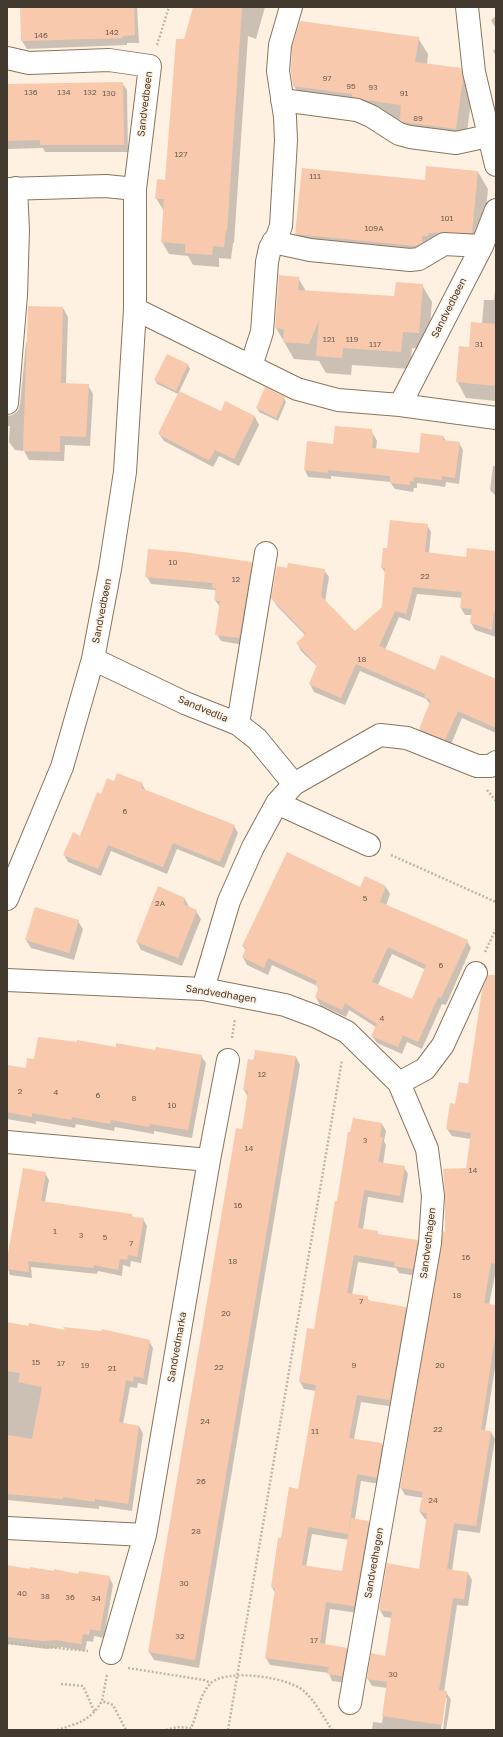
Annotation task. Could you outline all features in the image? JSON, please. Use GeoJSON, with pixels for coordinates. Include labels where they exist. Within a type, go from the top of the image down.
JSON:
{"type":"FeatureCollection","features":[{"type":"Feature","properties":{"kind":"street"},"geometry":{"type":"LineString","coordinates":[[251,366],[262,332],[267,262],[270,248],[281,226],[286,140],[278,71],[280,45],[291,7]]}},
{"type":"Feature","properties":{"kind":"street"},"geometry":{"type":"LineString","coordinates":[[467,7],[474,72],[496,165]]}},
{"type":"Feature","properties":{"kind":"street","name":"Sandvedbøen"},"geometry":{"type":"LineString","coordinates":[[7,58],[29,63],[109,60],[150,66],[135,189],[135,309],[125,472],[110,568],[93,659],[62,767],[7,899]]}},
{"type":"Feature","properties":{"kind":"street"},"geometry":{"type":"LineString","coordinates":[[282,100],[357,110],[371,116],[399,134],[410,137],[456,143],[488,136]]}},
{"type":"Feature","properties":{"kind":"street"},"geometry":{"type":"LineString","coordinates":[[7,403],[16,295],[18,230],[12,188],[106,186],[135,189]]}},
{"type":"Feature","properties":{"kind":"street","name":"Sandvedbøen"},"geometry":{"type":"LineString","coordinates":[[400,405],[482,246],[496,210]]}},
{"type":"Feature","properties":{"kind":"street"},"geometry":{"type":"LineString","coordinates":[[273,242],[310,250],[410,260],[419,259],[444,244],[482,246]]}},
{"type":"Feature","properties":{"kind":"street"},"geometry":{"type":"LineString","coordinates":[[135,309],[297,389],[338,400],[400,405],[496,418]]}},
{"type":"Feature","properties":{"kind":"street"},"geometry":{"type":"LineString","coordinates":[[238,724],[266,553]]}},
{"type":"Feature","properties":{"kind":"street","name":"Sandvedlia"},"geometry":{"type":"LineString","coordinates":[[93,659],[185,703],[238,724],[257,739],[294,784]]}},
{"type":"Feature","properties":{"kind":"street"},"geometry":{"type":"LineString","coordinates":[[203,989],[229,901],[253,847],[277,803],[294,784],[380,736],[407,738],[477,766],[492,766],[496,762]]}},
{"type":"Feature","properties":{"kind":"street"},"geometry":{"type":"LineString","coordinates":[[277,803],[369,845]]}},
{"type":"Feature","properties":{"kind":"street"},"geometry":{"type":"LineString","coordinates":[[398,1083],[425,1068],[443,1045],[476,973]]}},
{"type":"Feature","properties":{"kind":"street","name":"Sandvedhagen"},"geometry":{"type":"LineString","coordinates":[[7,980],[203,989],[285,1005],[317,1017],[346,1032],[398,1083],[427,1149],[433,1196],[430,1243],[350,1703]]}},
{"type":"Feature","properties":{"kind":"street","name":"Sandvedmarka"},"geometry":{"type":"LineString","coordinates":[[111,1653],[145,1535],[209,1160],[228,1060]]}},
{"type":"Feature","properties":{"kind":"street"},"geometry":{"type":"LineString","coordinates":[[7,1142],[209,1160]]}},
{"type":"Feature","properties":{"kind":"street"},"geometry":{"type":"LineString","coordinates":[[7,1528],[145,1535]]}},
{"type":"Feature","properties":{"kind":"path"},"geometry":{"type":"LineString","coordinates":[[150,66],[169,7]]}},
{"type":"Feature","properties":{"kind":"path"},"geometry":{"type":"LineString","coordinates":[[369,845],[496,902]]}},
{"type":"Feature","properties":{"kind":"path"},"geometry":{"type":"LineString","coordinates":[[228,1060],[235,1025],[235,995]]}},
{"type":"Feature","properties":{"kind":"path"},"geometry":{"type":"LineString","coordinates":[[228,1730],[346,1032]]}},
{"type":"Feature","properties":{"kind":"path"},"geometry":{"type":"LineString","coordinates":[[7,1643],[111,1653]]}},
{"type":"Feature","properties":{"kind":"path"},"geometry":{"type":"LineString","coordinates":[[111,1653],[117,1664],[130,1669],[204,1680],[211,1683]]}},
{"type":"Feature","properties":{"kind":"path"},"geometry":{"type":"LineString","coordinates":[[57,1730],[83,1722],[95,1713],[102,1701],[111,1653]]}},
{"type":"Feature","properties":{"kind":"path"},"geometry":{"type":"LineString","coordinates":[[166,1730],[177,1727],[190,1729],[195,1722],[200,1699],[211,1683],[227,1676],[252,1675],[292,1684],[306,1692],[332,1730]]}},
{"type":"Feature","properties":{"kind":"path"},"geometry":{"type":"LineString","coordinates":[[61,1684],[84,1686],[95,1713]]}},
{"type":"Feature","properties":{"kind":"path"},"geometry":{"type":"LineString","coordinates":[[102,1701],[113,1705],[126,1730]]}},
{"type":"Feature","properties":{"kind":"building"},"geometry":{"type":"Polygon","coordinates":[[[20,7],[134,7],[135,35],[123,36],[123,38],[21,41],[20,7]]]}},
{"type":"Feature","properties":{"kind":"building"},"geometry":{"type":"Polygon","coordinates":[[[193,7],[242,7],[227,231],[226,230],[224,247],[213,246],[212,255],[185,253],[185,244],[161,242],[164,199],[155,199],[157,179],[165,180],[176,39],[184,39],[193,7]]]}},
{"type":"Feature","properties":{"kind":"building"},"geometry":{"type":"Polygon","coordinates":[[[300,21],[419,37],[415,62],[461,68],[463,78],[456,129],[403,122],[400,120],[401,105],[352,97],[352,94],[293,86],[291,71],[292,47],[300,21]]]}},
{"type":"Feature","properties":{"kind":"building"},"geometry":{"type":"Polygon","coordinates":[[[123,82],[124,145],[40,145],[40,140],[7,141],[7,84],[123,82]]]}},
{"type":"Feature","properties":{"kind":"building"},"geometry":{"type":"Polygon","coordinates":[[[426,166],[478,171],[472,233],[428,233],[428,236],[422,236],[422,243],[416,246],[295,234],[302,168],[425,180],[426,166]]]}},
{"type":"Feature","properties":{"kind":"building"},"geometry":{"type":"Polygon","coordinates":[[[279,275],[299,277],[298,290],[394,296],[396,282],[423,284],[419,333],[403,332],[401,352],[343,348],[342,358],[316,356],[319,320],[309,344],[283,342],[284,329],[275,328],[279,275]]]}},
{"type":"Feature","properties":{"kind":"building"},"geometry":{"type":"Polygon","coordinates":[[[28,306],[63,307],[61,383],[89,384],[86,437],[60,436],[60,452],[23,451],[28,306]]]}},
{"type":"Feature","properties":{"kind":"building"},"geometry":{"type":"Polygon","coordinates":[[[471,322],[496,324],[496,386],[456,382],[459,346],[469,347],[471,322]]]}},
{"type":"Feature","properties":{"kind":"building"},"geometry":{"type":"Polygon","coordinates":[[[167,354],[188,364],[176,391],[154,380],[167,354]]]}},
{"type":"Feature","properties":{"kind":"building"},"geometry":{"type":"Polygon","coordinates":[[[265,387],[285,397],[276,418],[256,408],[265,387]]]}},
{"type":"Feature","properties":{"kind":"building"},"geometry":{"type":"Polygon","coordinates":[[[179,391],[221,411],[225,401],[255,416],[234,459],[215,450],[208,460],[158,434],[179,391]]]}},
{"type":"Feature","properties":{"kind":"building"},"geometry":{"type":"Polygon","coordinates":[[[335,426],[372,429],[372,448],[419,453],[421,433],[444,436],[443,440],[460,442],[455,478],[442,476],[442,480],[414,477],[413,482],[410,481],[410,485],[390,483],[390,476],[328,470],[328,473],[304,470],[307,441],[333,444],[335,426]]]}},
{"type":"Feature","properties":{"kind":"building"},"geometry":{"type":"Polygon","coordinates":[[[390,520],[428,524],[425,552],[466,557],[467,548],[496,551],[496,612],[494,611],[492,630],[470,623],[472,609],[460,608],[462,592],[413,587],[406,614],[395,611],[379,646],[435,670],[441,655],[496,679],[496,728],[458,711],[445,740],[419,729],[431,700],[424,697],[425,694],[356,664],[341,698],[309,684],[317,665],[296,643],[306,634],[271,598],[277,566],[287,568],[288,563],[325,569],[321,596],[355,631],[382,607],[385,568],[381,568],[383,548],[387,548],[390,520]]]}},
{"type":"Feature","properties":{"kind":"building"},"geometry":{"type":"Polygon","coordinates":[[[148,549],[184,552],[252,562],[239,638],[215,635],[220,601],[214,600],[216,588],[212,588],[213,583],[145,577],[148,549]]]}},
{"type":"Feature","properties":{"kind":"building"},"geometry":{"type":"Polygon","coordinates":[[[117,773],[143,783],[141,788],[235,825],[220,862],[173,843],[163,867],[108,845],[98,869],[63,855],[73,832],[80,836],[97,792],[101,794],[107,778],[114,781],[117,773]]]}},
{"type":"Feature","properties":{"kind":"building"},"geometry":{"type":"Polygon","coordinates":[[[287,852],[360,887],[365,876],[386,886],[380,902],[468,940],[441,998],[438,997],[418,1042],[403,1035],[398,1047],[371,1036],[377,1024],[345,1003],[342,1010],[315,997],[319,987],[315,985],[317,981],[268,958],[264,968],[242,957],[246,948],[242,946],[287,852]],[[388,947],[372,982],[412,999],[426,965],[388,947]]]}},
{"type":"Feature","properties":{"kind":"building"},"geometry":{"type":"Polygon","coordinates":[[[158,886],[185,898],[183,904],[197,910],[178,958],[136,942],[158,886]]]}},
{"type":"Feature","properties":{"kind":"building"},"geometry":{"type":"Polygon","coordinates":[[[35,907],[79,920],[69,953],[25,940],[35,907]]]}},
{"type":"Feature","properties":{"kind":"building"},"geometry":{"type":"Polygon","coordinates":[[[488,975],[496,975],[496,1264],[491,1263],[484,1303],[496,1305],[496,1329],[481,1430],[491,1431],[476,1526],[454,1523],[447,1569],[468,1572],[464,1599],[453,1598],[439,1690],[447,1691],[442,1725],[382,1716],[387,1682],[367,1679],[371,1653],[385,1656],[392,1612],[379,1610],[387,1563],[419,1569],[427,1513],[419,1512],[423,1492],[400,1488],[443,1231],[445,1232],[443,1169],[466,1168],[471,1133],[446,1129],[450,1103],[455,1104],[459,1082],[468,1084],[482,990],[488,975]]]}},
{"type":"Feature","properties":{"kind":"building"},"geometry":{"type":"Polygon","coordinates":[[[38,1037],[77,1042],[77,1040],[116,1047],[116,1043],[155,1050],[156,1047],[202,1055],[188,1130],[150,1124],[149,1127],[111,1120],[110,1124],[72,1117],[71,1120],[32,1113],[32,1117],[7,1112],[7,1065],[26,1068],[27,1058],[34,1059],[38,1037]]]}},
{"type":"Feature","properties":{"kind":"building"},"geometry":{"type":"Polygon","coordinates":[[[255,1050],[296,1056],[195,1660],[148,1652],[236,1128],[242,1129],[248,1091],[243,1090],[248,1059],[254,1060],[255,1050]]]}},
{"type":"Feature","properties":{"kind":"building"},"geometry":{"type":"Polygon","coordinates":[[[353,1118],[382,1123],[380,1137],[383,1137],[378,1162],[405,1166],[400,1196],[364,1190],[358,1228],[378,1231],[378,1234],[418,1240],[413,1269],[394,1266],[395,1262],[354,1255],[347,1293],[368,1296],[367,1300],[406,1307],[390,1400],[357,1395],[349,1438],[382,1443],[377,1478],[357,1474],[348,1534],[308,1527],[302,1565],[342,1571],[351,1518],[369,1521],[354,1606],[326,1602],[320,1643],[347,1648],[342,1676],[327,1674],[329,1667],[265,1658],[275,1588],[271,1587],[278,1538],[281,1538],[289,1487],[298,1489],[316,1385],[299,1382],[307,1328],[314,1329],[335,1201],[337,1201],[348,1132],[350,1132],[353,1118]]]}},
{"type":"Feature","properties":{"kind":"building"},"geometry":{"type":"Polygon","coordinates":[[[23,1168],[46,1172],[41,1201],[132,1214],[132,1217],[144,1218],[137,1257],[128,1255],[127,1260],[120,1259],[118,1270],[94,1265],[94,1268],[28,1261],[29,1272],[7,1269],[7,1259],[23,1168]]]}},
{"type":"Feature","properties":{"kind":"building"},"geometry":{"type":"Polygon","coordinates":[[[7,1322],[28,1326],[29,1323],[65,1330],[63,1327],[101,1331],[102,1329],[150,1340],[143,1378],[134,1376],[133,1382],[126,1380],[119,1422],[139,1426],[128,1504],[95,1499],[95,1502],[63,1497],[63,1499],[7,1494],[7,1435],[32,1439],[42,1387],[18,1382],[20,1373],[7,1371],[7,1322]]]}},
{"type":"Feature","properties":{"kind":"building"},"geometry":{"type":"Polygon","coordinates":[[[7,1565],[30,1569],[30,1567],[54,1571],[54,1569],[78,1574],[79,1571],[110,1576],[100,1631],[90,1629],[89,1635],[83,1634],[81,1644],[56,1640],[43,1641],[7,1637],[7,1565]]]}}]}
